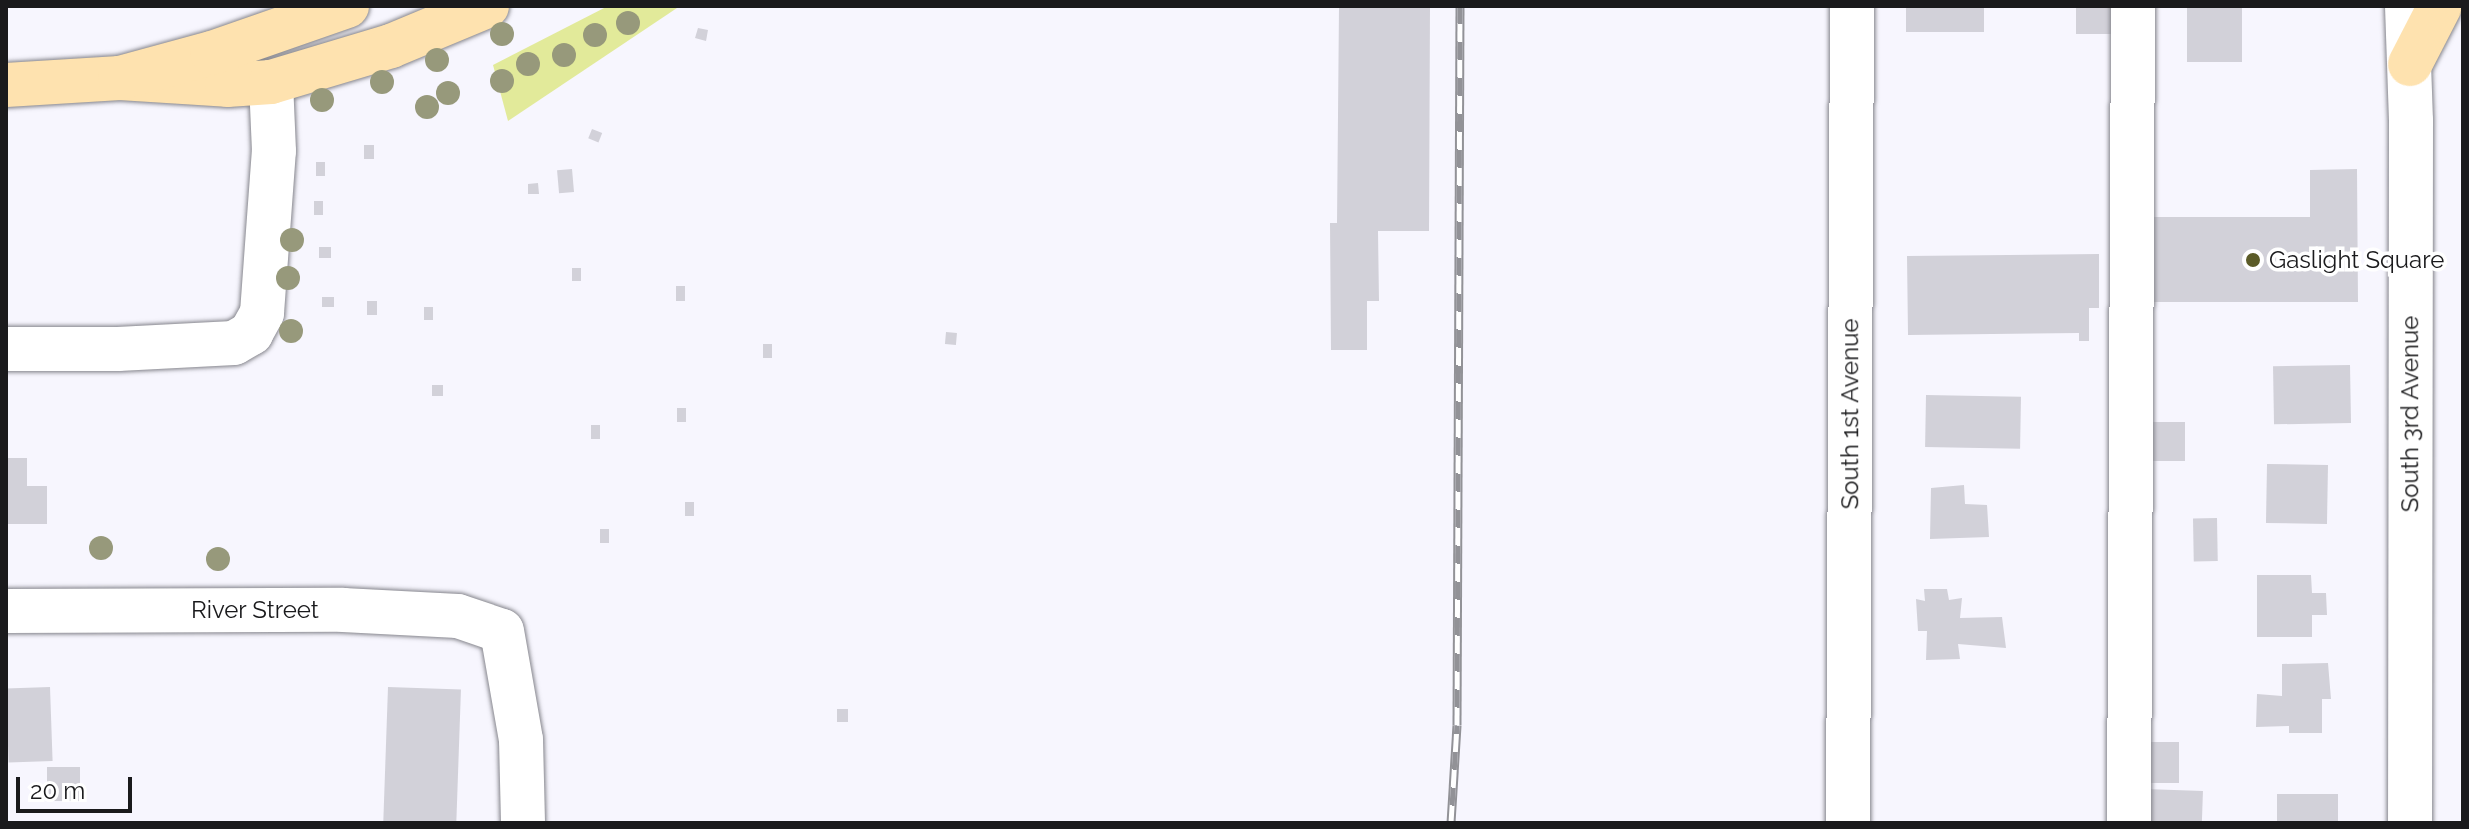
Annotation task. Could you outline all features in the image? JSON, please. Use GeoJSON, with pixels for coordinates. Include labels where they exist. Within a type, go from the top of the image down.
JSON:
{"type":"FeatureCollection","features":[{"type":"Feature","properties":{"kind":"main road"},"geometry":{"type":"LineString","coordinates":[[120,78],[212,53],[347,6]]}},
{"type":"Feature","properties":{"kind":"main road"},"geometry":{"type":"LineString","coordinates":[[6,85],[120,78],[227,85],[271,82],[391,46],[487,6]]}},
{"type":"Feature","properties":{"kind":"main road"},"geometry":{"type":"LineString","coordinates":[[2410,64],[2440,6]]}},
{"type":"Feature","properties":{"kind":"street","name":"South 1st Avenue"},"geometry":{"type":"LineString","coordinates":[[1848,823],[1852,6]]}},
{"type":"Feature","properties":{"kind":"street"},"geometry":{"type":"LineString","coordinates":[[2129,823],[2133,6]]}},
{"type":"Feature","properties":{"kind":"street","name":"South 3rd Avenue"},"geometry":{"type":"LineString","coordinates":[[2407,6],[2410,64],[2410,823]]}},
{"type":"Feature","properties":{"kind":"street"},"geometry":{"type":"LineString","coordinates":[[6,349],[118,349],[234,343],[251,333],[262,313],[274,151],[271,82]]}},
{"type":"Feature","properties":{"kind":"street","name":"River Street"},"geometry":{"type":"LineString","coordinates":[[6,611],[343,610],[458,616],[502,631],[521,740],[523,823]]}},
{"type":"Feature","properties":{"kind":"green space"},"geometry":{"type":"Polygon","coordinates":[[[608,6],[680,6],[508,121],[493,65],[608,6]]]}},
{"type":"Feature","properties":{"kind":"building"},"geometry":{"type":"Polygon","coordinates":[[[1339,6],[1430,6],[1429,231],[1378,231],[1379,301],[1367,301],[1367,350],[1331,350],[1330,223],[1337,223],[1339,6]]]}},
{"type":"Feature","properties":{"kind":"building"},"geometry":{"type":"Polygon","coordinates":[[[1906,6],[1984,6],[1984,32],[1906,32],[1906,6]]]}},
{"type":"Feature","properties":{"kind":"building"},"geometry":{"type":"Polygon","coordinates":[[[2076,6],[2118,6],[2118,34],[2076,34],[2076,6]]]}},
{"type":"Feature","properties":{"kind":"building"},"geometry":{"type":"Polygon","coordinates":[[[2187,6],[2242,6],[2242,62],[2187,62],[2187,6]]]}},
{"type":"Feature","properties":{"kind":"building"},"geometry":{"type":"Polygon","coordinates":[[[698,28],[708,30],[706,41],[695,38],[698,28]]]}},
{"type":"Feature","properties":{"kind":"building"},"geometry":{"type":"Polygon","coordinates":[[[592,129],[602,133],[598,142],[588,138],[592,129]]]}},
{"type":"Feature","properties":{"kind":"building"},"geometry":{"type":"Polygon","coordinates":[[[364,145],[374,145],[374,159],[364,159],[364,145]]]}},
{"type":"Feature","properties":{"kind":"building"},"geometry":{"type":"Polygon","coordinates":[[[316,162],[325,162],[325,176],[316,176],[316,162]]]}},
{"type":"Feature","properties":{"kind":"building"},"geometry":{"type":"Polygon","coordinates":[[[572,169],[574,192],[559,193],[557,170],[572,169]]]}},
{"type":"Feature","properties":{"kind":"building","name":"Gaslight Square"},"geometry":{"type":"Polygon","coordinates":[[[2357,169],[2358,302],[2149,302],[2150,217],[2310,217],[2310,170],[2357,169]]]}},
{"type":"Feature","properties":{"kind":"building"},"geometry":{"type":"Polygon","coordinates":[[[538,183],[539,194],[528,194],[528,184],[538,183]]]}},
{"type":"Feature","properties":{"kind":"building"},"geometry":{"type":"Polygon","coordinates":[[[314,201],[323,201],[323,215],[314,215],[314,201]]]}},
{"type":"Feature","properties":{"kind":"building"},"geometry":{"type":"Polygon","coordinates":[[[319,247],[331,247],[331,258],[319,258],[319,247]]]}},
{"type":"Feature","properties":{"kind":"building"},"geometry":{"type":"Polygon","coordinates":[[[2099,254],[2099,308],[2089,308],[2089,341],[2079,341],[2079,333],[1908,335],[1907,256],[2099,254]]]}},
{"type":"Feature","properties":{"kind":"building"},"geometry":{"type":"Polygon","coordinates":[[[572,268],[581,268],[581,281],[572,281],[572,268]]]}},
{"type":"Feature","properties":{"kind":"building"},"geometry":{"type":"Polygon","coordinates":[[[676,286],[685,286],[685,301],[676,301],[676,286]]]}},
{"type":"Feature","properties":{"kind":"building"},"geometry":{"type":"Polygon","coordinates":[[[322,297],[334,297],[334,307],[322,307],[322,297]]]}},
{"type":"Feature","properties":{"kind":"building"},"geometry":{"type":"Polygon","coordinates":[[[367,301],[377,301],[377,315],[367,315],[367,301]]]}},
{"type":"Feature","properties":{"kind":"building"},"geometry":{"type":"Polygon","coordinates":[[[424,307],[433,307],[433,320],[424,320],[424,307]]]}},
{"type":"Feature","properties":{"kind":"building"},"geometry":{"type":"Polygon","coordinates":[[[946,332],[957,333],[956,345],[945,344],[946,332]]]}},
{"type":"Feature","properties":{"kind":"building"},"geometry":{"type":"Polygon","coordinates":[[[763,344],[772,344],[772,358],[763,358],[763,344]]]}},
{"type":"Feature","properties":{"kind":"building"},"geometry":{"type":"Polygon","coordinates":[[[2350,365],[2351,423],[2274,424],[2273,366],[2350,365]]]}},
{"type":"Feature","properties":{"kind":"building"},"geometry":{"type":"Polygon","coordinates":[[[432,385],[443,385],[443,396],[432,396],[432,385]]]}},
{"type":"Feature","properties":{"kind":"building"},"geometry":{"type":"Polygon","coordinates":[[[1926,395],[2021,397],[2020,449],[1925,447],[1926,395]]]}},
{"type":"Feature","properties":{"kind":"building"},"geometry":{"type":"Polygon","coordinates":[[[677,408],[686,408],[686,422],[677,422],[677,408]]]}},
{"type":"Feature","properties":{"kind":"building"},"geometry":{"type":"Polygon","coordinates":[[[2148,422],[2185,422],[2185,461],[2148,461],[2148,422]]]}},
{"type":"Feature","properties":{"kind":"building"},"geometry":{"type":"Polygon","coordinates":[[[591,425],[600,425],[600,439],[591,439],[591,425]]]}},
{"type":"Feature","properties":{"kind":"building"},"geometry":{"type":"Polygon","coordinates":[[[6,458],[27,458],[27,486],[47,486],[47,524],[6,524],[6,458]]]}},
{"type":"Feature","properties":{"kind":"building"},"geometry":{"type":"Polygon","coordinates":[[[2267,464],[2328,465],[2327,524],[2266,523],[2267,464]]]}},
{"type":"Feature","properties":{"kind":"building"},"geometry":{"type":"Polygon","coordinates":[[[1964,485],[1965,504],[1987,505],[1989,537],[1930,539],[1931,488],[1964,485]]]}},
{"type":"Feature","properties":{"kind":"building"},"geometry":{"type":"Polygon","coordinates":[[[685,502],[694,502],[694,516],[685,516],[685,502]]]}},
{"type":"Feature","properties":{"kind":"building"},"geometry":{"type":"Polygon","coordinates":[[[2193,518],[2217,518],[2218,561],[2194,561],[2193,518]]]}},
{"type":"Feature","properties":{"kind":"building"},"geometry":{"type":"Polygon","coordinates":[[[600,529],[609,529],[609,543],[600,543],[600,529]]]}},
{"type":"Feature","properties":{"kind":"building"},"geometry":{"type":"Polygon","coordinates":[[[2257,575],[2311,575],[2312,593],[2326,593],[2327,615],[2312,615],[2312,637],[2257,637],[2257,575]]]}},
{"type":"Feature","properties":{"kind":"building"},"geometry":{"type":"Polygon","coordinates":[[[1924,589],[1947,589],[1949,600],[1962,598],[1960,618],[2002,617],[2006,648],[1958,644],[1960,659],[1926,660],[1927,631],[1918,631],[1916,599],[1925,601],[1924,589]]]}},
{"type":"Feature","properties":{"kind":"building"},"geometry":{"type":"Polygon","coordinates":[[[2328,663],[2331,699],[2322,699],[2322,733],[2289,733],[2289,726],[2256,727],[2257,694],[2282,696],[2282,664],[2328,663]]]}},
{"type":"Feature","properties":{"kind":"building"},"geometry":{"type":"Polygon","coordinates":[[[50,687],[53,761],[9,762],[6,689],[50,687]]]}},
{"type":"Feature","properties":{"kind":"building"},"geometry":{"type":"Polygon","coordinates":[[[388,687],[461,690],[456,823],[383,823],[388,687]]]}},
{"type":"Feature","properties":{"kind":"building"},"geometry":{"type":"Polygon","coordinates":[[[837,709],[848,709],[848,722],[837,722],[837,709]]]}},
{"type":"Feature","properties":{"kind":"building"},"geometry":{"type":"Polygon","coordinates":[[[2145,742],[2179,742],[2179,783],[2145,783],[2145,742]]]}},
{"type":"Feature","properties":{"kind":"building"},"geometry":{"type":"Polygon","coordinates":[[[47,767],[80,767],[80,801],[47,801],[47,767]]]}},
{"type":"Feature","properties":{"kind":"building"},"geometry":{"type":"Polygon","coordinates":[[[2145,789],[2203,791],[2202,823],[2144,823],[2145,789]]]}},
{"type":"Feature","properties":{"kind":"building"},"geometry":{"type":"Polygon","coordinates":[[[2277,794],[2338,794],[2338,823],[2277,823],[2277,794]]]}},
{"type":"Feature","properties":{"kind":"railway"},"geometry":{"type":"LineString","coordinates":[[1451,823],[1457,725],[1460,6]]}},
{"type":"Feature","properties":{"kind":"place","name":"Gaslight Square"},"geometry":{"type":"Point","coordinates":[2253,260]}}]}
